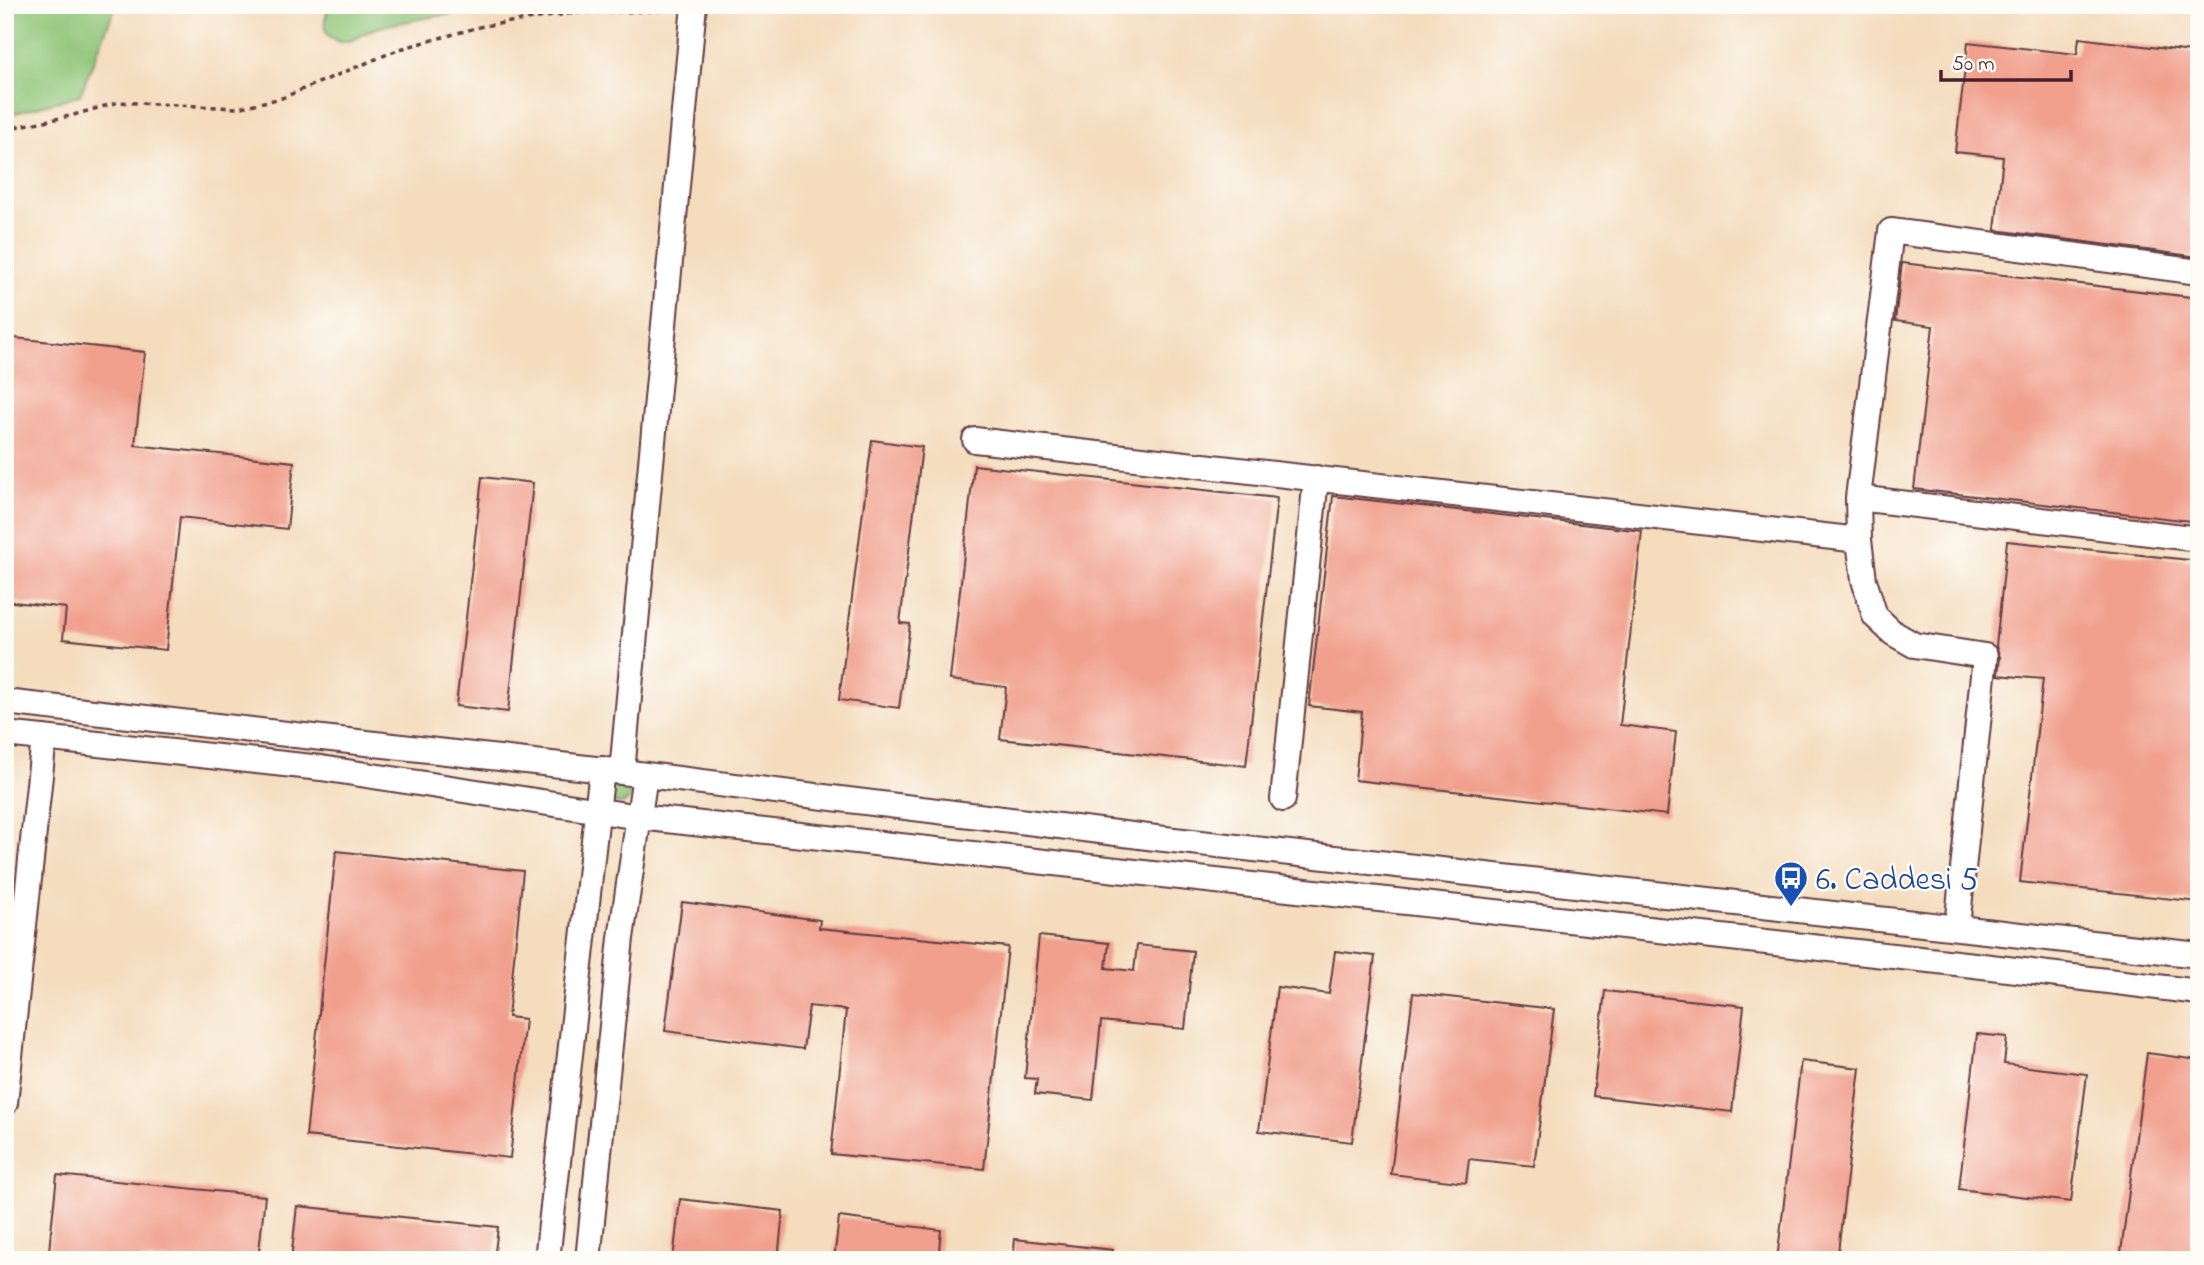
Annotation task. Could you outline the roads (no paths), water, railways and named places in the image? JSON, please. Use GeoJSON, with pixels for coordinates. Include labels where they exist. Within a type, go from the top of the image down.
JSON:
{"type":"FeatureCollection","features":[{"type":"Feature","properties":{"kind":"street"},"geometry":{"type":"LineString","coordinates":[[588,1260],[621,938],[639,817],[623,772],[694,5]]}},
{"type":"Feature","properties":{"kind":"street"},"geometry":{"type":"LineString","coordinates":[[1974,965],[1967,928],[1984,656],[1914,645],[1893,633],[1875,616],[1864,580],[1858,540],[1858,498],[1891,231],[2199,272]]}},
{"type":"Feature","properties":{"kind":"street"},"geometry":{"type":"LineString","coordinates":[[975,440],[1858,540]]}},
{"type":"Feature","properties":{"kind":"street"},"geometry":{"type":"LineString","coordinates":[[1283,799],[1316,478]]}},
{"type":"Feature","properties":{"kind":"street"},"geometry":{"type":"LineString","coordinates":[[1858,498],[2199,539]]}},
{"type":"Feature","properties":{"kind":"street"},"geometry":{"type":"LineString","coordinates":[[5,702],[623,772],[1156,838],[2199,955]]}},
{"type":"Feature","properties":{"kind":"street"},"geometry":{"type":"LineString","coordinates":[[5,734],[321,768],[639,817],[2199,992]]}},
{"type":"Feature","properties":{"kind":"street"},"geometry":{"type":"LineString","coordinates":[[5,1102],[44,738]]}},
{"type":"Feature","properties":{"kind":"street"},"geometry":{"type":"LineString","coordinates":[[547,1260],[597,810],[623,772]]}},
{"type":"Feature","properties":{"kind":"street"},"geometry":{"type":"LineString","coordinates":[[1152,874],[1156,838]]}},
{"type":"Feature","properties":{"kind":"place","name":"6. Caddesi 5"},"geometry":{"type":"Point","coordinates":[1791,908]}}]}
